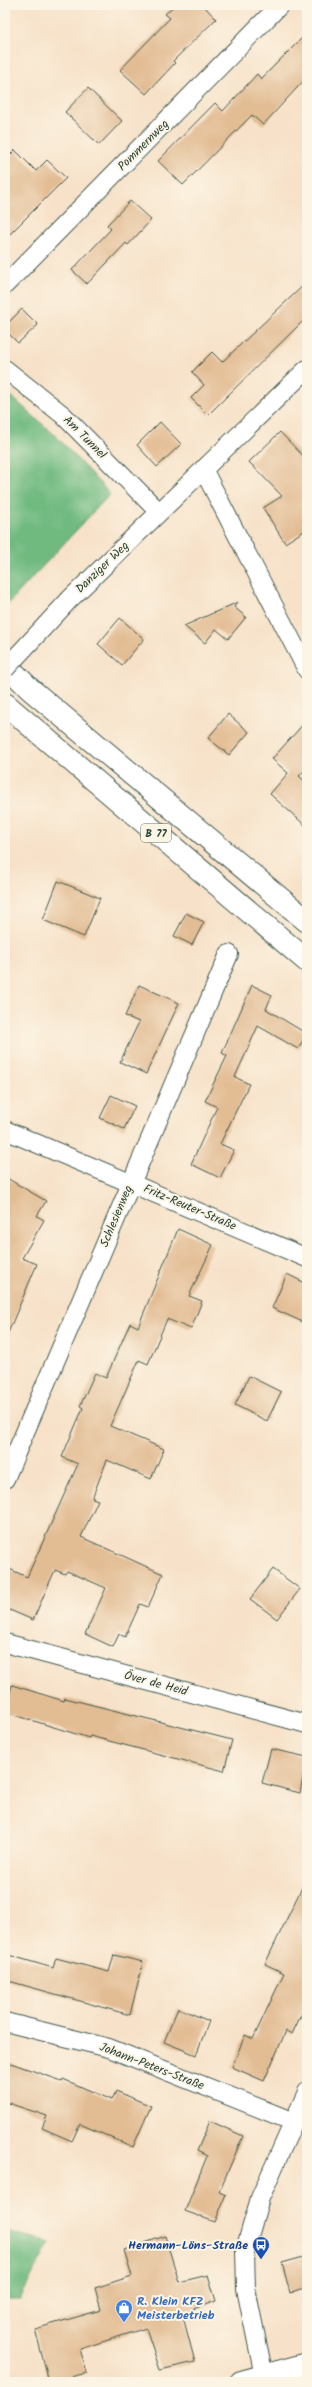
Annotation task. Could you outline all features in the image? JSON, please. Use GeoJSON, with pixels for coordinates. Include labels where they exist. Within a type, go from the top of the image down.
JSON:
{"type":"FeatureCollection","features":[{"type":"Feature","properties":{"kind":"main road","name":"B 77"},"geometry":{"type":"LineString","coordinates":[[5,664],[36,694],[307,921]]}},
{"type":"Feature","properties":{"kind":"main road","name":"B 77"},"geometry":{"type":"LineString","coordinates":[[5,704],[307,961]]}},
{"type":"Feature","properties":{"kind":"main road"},"geometry":{"type":"LineString","coordinates":[[241,2382],[307,2364]]}},
{"type":"Feature","properties":{"kind":"street","name":"Pommernweg"},"geometry":{"type":"LineString","coordinates":[[5,285],[280,5]]}},
{"type":"Feature","properties":{"kind":"street","name":"Am Tunnel"},"geometry":{"type":"LineString","coordinates":[[5,369],[63,415],[159,512]]}},
{"type":"Feature","properties":{"kind":"street","name":"Danziger Weg"},"geometry":{"type":"LineString","coordinates":[[5,669],[70,599],[307,369]]}},
{"type":"Feature","properties":{"kind":"street"},"geometry":{"type":"LineString","coordinates":[[203,469],[307,670]]}},
{"type":"Feature","properties":{"kind":"street","name":"Schlesienweg"},"geometry":{"type":"LineString","coordinates":[[5,1479],[229,954]]}},
{"type":"Feature","properties":{"kind":"street","name":"Fritz-Reuter-Straße"},"geometry":{"type":"LineString","coordinates":[[5,1130],[307,1258]]}},
{"type":"Feature","properties":{"kind":"street","name":"Över de Heid"},"geometry":{"type":"LineString","coordinates":[[5,1643],[307,1724]]}},
{"type":"Feature","properties":{"kind":"street","name":"Johann-Peters-Straße"},"geometry":{"type":"LineString","coordinates":[[5,2022],[109,2048],[294,2122]]}},
{"type":"Feature","properties":{"kind":"street"},"geometry":{"type":"LineString","coordinates":[[264,2376],[246,2289],[244,2250],[260,2198],[307,2092]]}},
{"type":"Feature","properties":{"kind":"green space"},"geometry":{"type":"Polygon","coordinates":[[[5,391],[56,436],[110,494],[5,607],[5,391]]]}},
{"type":"Feature","properties":{"kind":"green space"},"geometry":{"type":"Polygon","coordinates":[[[5,2231],[50,2242],[20,2299],[5,2299],[5,2231]]]}},
{"type":"Feature","properties":{"kind":"building"},"geometry":{"type":"Polygon","coordinates":[[[175,5],[203,5],[216,19],[173,61],[175,63],[146,94],[120,70],[170,18],[165,14],[175,5]]]}},
{"type":"Feature","properties":{"kind":"building"},"geometry":{"type":"Polygon","coordinates":[[[307,33],[307,77],[263,125],[252,115],[183,185],[158,161],[215,103],[223,111],[257,74],[261,79],[307,33]]]}},
{"type":"Feature","properties":{"kind":"building"},"geometry":{"type":"Polygon","coordinates":[[[88,88],[122,121],[99,145],[65,112],[88,88]]]}},
{"type":"Feature","properties":{"kind":"building"},"geometry":{"type":"Polygon","coordinates":[[[15,150],[36,171],[47,160],[66,178],[5,239],[5,160],[15,150]]]}},
{"type":"Feature","properties":{"kind":"building"},"geometry":{"type":"Polygon","coordinates":[[[130,201],[151,220],[128,245],[126,243],[87,284],[72,270],[111,229],[107,225],[130,201]]]}},
{"type":"Feature","properties":{"kind":"building"},"geometry":{"type":"Polygon","coordinates":[[[307,282],[307,317],[208,415],[191,398],[204,385],[192,372],[212,352],[222,362],[307,282]]]}},
{"type":"Feature","properties":{"kind":"building"},"geometry":{"type":"Polygon","coordinates":[[[22,309],[38,325],[18,343],[5,330],[5,326],[22,309]]]}},
{"type":"Feature","properties":{"kind":"building"},"geometry":{"type":"Polygon","coordinates":[[[160,422],[181,444],[157,467],[137,445],[160,422]]]}},
{"type":"Feature","properties":{"kind":"building"},"geometry":{"type":"Polygon","coordinates":[[[280,432],[307,460],[307,529],[285,543],[263,508],[282,496],[249,462],[280,432]]]}},
{"type":"Feature","properties":{"kind":"building"},"geometry":{"type":"Polygon","coordinates":[[[238,602],[234,607],[246,617],[228,639],[216,629],[205,643],[184,626],[238,602]]]}},
{"type":"Feature","properties":{"kind":"building"},"geometry":{"type":"Polygon","coordinates":[[[120,618],[144,639],[122,665],[98,644],[120,618]]]}},
{"type":"Feature","properties":{"kind":"building"},"geometry":{"type":"Polygon","coordinates":[[[228,714],[249,732],[229,755],[208,738],[228,714]]]}},
{"type":"Feature","properties":{"kind":"building"},"geometry":{"type":"Polygon","coordinates":[[[307,720],[307,768],[299,776],[307,783],[307,827],[270,794],[288,773],[272,759],[307,720]]]}},
{"type":"Feature","properties":{"kind":"building"},"geometry":{"type":"Polygon","coordinates":[[[58,881],[100,898],[84,937],[43,920],[58,881]]]}},
{"type":"Feature","properties":{"kind":"building"},"geometry":{"type":"Polygon","coordinates":[[[186,913],[204,922],[192,945],[174,936],[186,913]]]}},
{"type":"Feature","properties":{"kind":"building"},"geometry":{"type":"Polygon","coordinates":[[[139,985],[179,1003],[146,1074],[120,1062],[139,1022],[125,1016],[139,985]]]}},
{"type":"Feature","properties":{"kind":"building"},"geometry":{"type":"Polygon","coordinates":[[[252,985],[272,995],[266,1009],[307,1034],[298,1049],[258,1026],[235,1077],[249,1084],[220,1144],[234,1150],[220,1178],[191,1164],[217,1107],[205,1101],[227,1056],[222,1053],[252,985]]]}},
{"type":"Feature","properties":{"kind":"building"},"geometry":{"type":"Polygon","coordinates":[[[111,1095],[135,1106],[124,1129],[100,1118],[111,1095]]]}},
{"type":"Feature","properties":{"kind":"building"},"geometry":{"type":"Polygon","coordinates":[[[5,1177],[46,1201],[37,1216],[44,1220],[22,1258],[37,1264],[5,1340],[5,1177]]]}},
{"type":"Feature","properties":{"kind":"building"},"geometry":{"type":"Polygon","coordinates":[[[178,1229],[213,1245],[189,1296],[202,1301],[191,1329],[167,1319],[148,1364],[139,1360],[110,1426],[164,1449],[151,1479],[107,1460],[92,1498],[98,1500],[81,1537],[163,1574],[148,1607],[140,1604],[125,1637],[119,1634],[113,1647],[85,1634],[106,1588],[67,1571],[65,1574],[55,1570],[33,1620],[5,1608],[5,1567],[27,1577],[78,1464],[62,1457],[83,1408],[80,1406],[95,1373],[106,1378],[130,1323],[138,1327],[178,1229]]]}},
{"type":"Feature","properties":{"kind":"building"},"geometry":{"type":"Polygon","coordinates":[[[287,1274],[307,1284],[307,1324],[272,1308],[287,1274]]]}},
{"type":"Feature","properties":{"kind":"building"},"geometry":{"type":"Polygon","coordinates":[[[249,1376],[281,1392],[267,1421],[235,1405],[249,1376]]]}},
{"type":"Feature","properties":{"kind":"building"},"geometry":{"type":"Polygon","coordinates":[[[273,1569],[300,1589],[277,1619],[250,1599],[273,1569]]]}},
{"type":"Feature","properties":{"kind":"building"},"geometry":{"type":"Polygon","coordinates":[[[12,1685],[64,1701],[65,1698],[232,1740],[224,1771],[90,1736],[89,1738],[5,1712],[12,1685]]]}},
{"type":"Feature","properties":{"kind":"building"},"geometry":{"type":"Polygon","coordinates":[[[271,1749],[307,1757],[300,1793],[262,1783],[271,1749]]]}},
{"type":"Feature","properties":{"kind":"building"},"geometry":{"type":"Polygon","coordinates":[[[307,1877],[307,2003],[292,2034],[286,2031],[264,2081],[232,2067],[245,2035],[253,2039],[284,1973],[265,1964],[307,1877]]]}},
{"type":"Feature","properties":{"kind":"building"},"geometry":{"type":"Polygon","coordinates":[[[5,1954],[53,1968],[56,1958],[109,1972],[114,1955],[143,1962],[130,2015],[5,1980],[5,1954]]]}},
{"type":"Feature","properties":{"kind":"building"},"geometry":{"type":"Polygon","coordinates":[[[178,2008],[209,2021],[196,2055],[164,2042],[178,2008]]]}},
{"type":"Feature","properties":{"kind":"building"},"geometry":{"type":"Polygon","coordinates":[[[5,2061],[62,2081],[63,2079],[112,2100],[116,2091],[151,2106],[133,2147],[80,2124],[72,2141],[42,2128],[47,2116],[5,2102],[5,2061]]]}},
{"type":"Feature","properties":{"kind":"building"},"geometry":{"type":"Polygon","coordinates":[[[210,2121],[243,2136],[219,2192],[226,2195],[215,2222],[185,2211],[207,2156],[197,2151],[210,2121]]]}},
{"type":"Feature","properties":{"kind":"building"},"geometry":{"type":"Polygon","coordinates":[[[165,2236],[179,2282],[208,2275],[216,2301],[182,2313],[195,2362],[160,2370],[146,2328],[80,2349],[87,2373],[49,2382],[35,2329],[101,2310],[95,2288],[132,2276],[124,2250],[165,2236]]]}},
{"type":"Feature","properties":{"kind":"building"},"geometry":{"type":"Polygon","coordinates":[[[307,2256],[307,2287],[290,2293],[282,2263],[307,2256]]]}},
{"type":"Feature","properties":{"kind":"place","name":"Hermann-Löns-Straße"},"geometry":{"type":"Point","coordinates":[261,2260]}},
{"type":"Feature","properties":{"kind":"place","name":"R. Klein KFZ Meisterbetrieb"},"geometry":{"type":"Point","coordinates":[124,2323]}}]}
